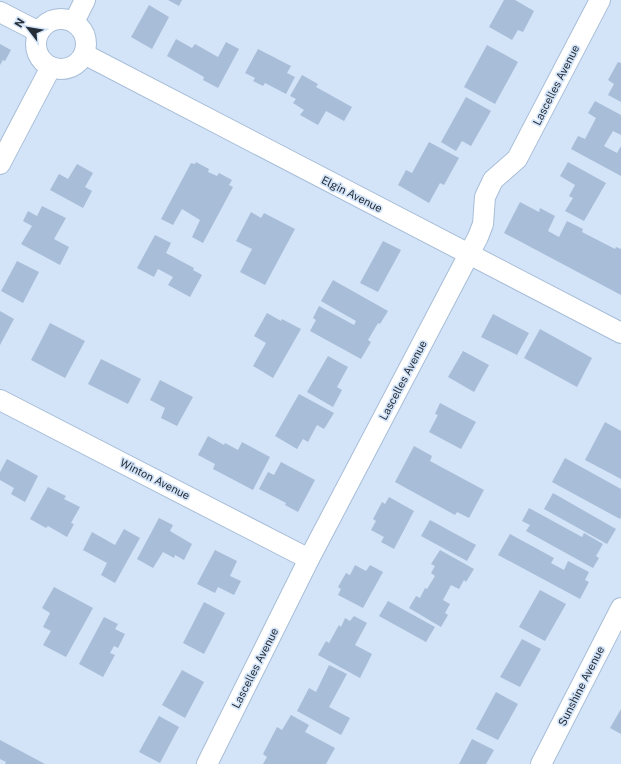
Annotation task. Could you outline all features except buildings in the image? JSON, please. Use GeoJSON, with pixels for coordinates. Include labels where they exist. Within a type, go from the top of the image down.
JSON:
{"type":"FeatureCollection","features":[{"type":"Feature","properties":{"kind":"street"},"geometry":{"type":"LineString","coordinates":[[74,22],[85,0]]}},
{"type":"Feature","properties":{"kind":"street","name":"Lascelles Avenue"},"geometry":{"type":"LineString","coordinates":[[207,764],[309,558],[478,237],[483,224],[485,197],[493,180],[517,159],[600,0]]}},
{"type":"Feature","properties":{"kind":"street"},"geometry":{"type":"LineString","coordinates":[[0,12],[39,32]]}},
{"type":"Feature","properties":{"kind":"street"},"geometry":{"type":"LineString","coordinates":[[66,19],[74,22],[80,26],[84,33],[86,40],[84,54],[73,65],[66,68],[59,69],[51,67],[44,62],[38,52],[36,40],[39,32],[50,21],[66,19]]}},
{"type":"Feature","properties":{"kind":"street","name":"Elgin Avenue"},"geometry":{"type":"LineString","coordinates":[[84,54],[621,333]]}},
{"type":"Feature","properties":{"kind":"street"},"geometry":{"type":"LineString","coordinates":[[0,164],[51,67]]}},
{"type":"Feature","properties":{"kind":"street","name":"Winton Avenue"},"geometry":{"type":"LineString","coordinates":[[0,400],[309,558]]}},
{"type":"Feature","properties":{"kind":"street","name":"Sunshine Avenue"},"geometry":{"type":"LineString","coordinates":[[541,764],[621,608]]}}]}
